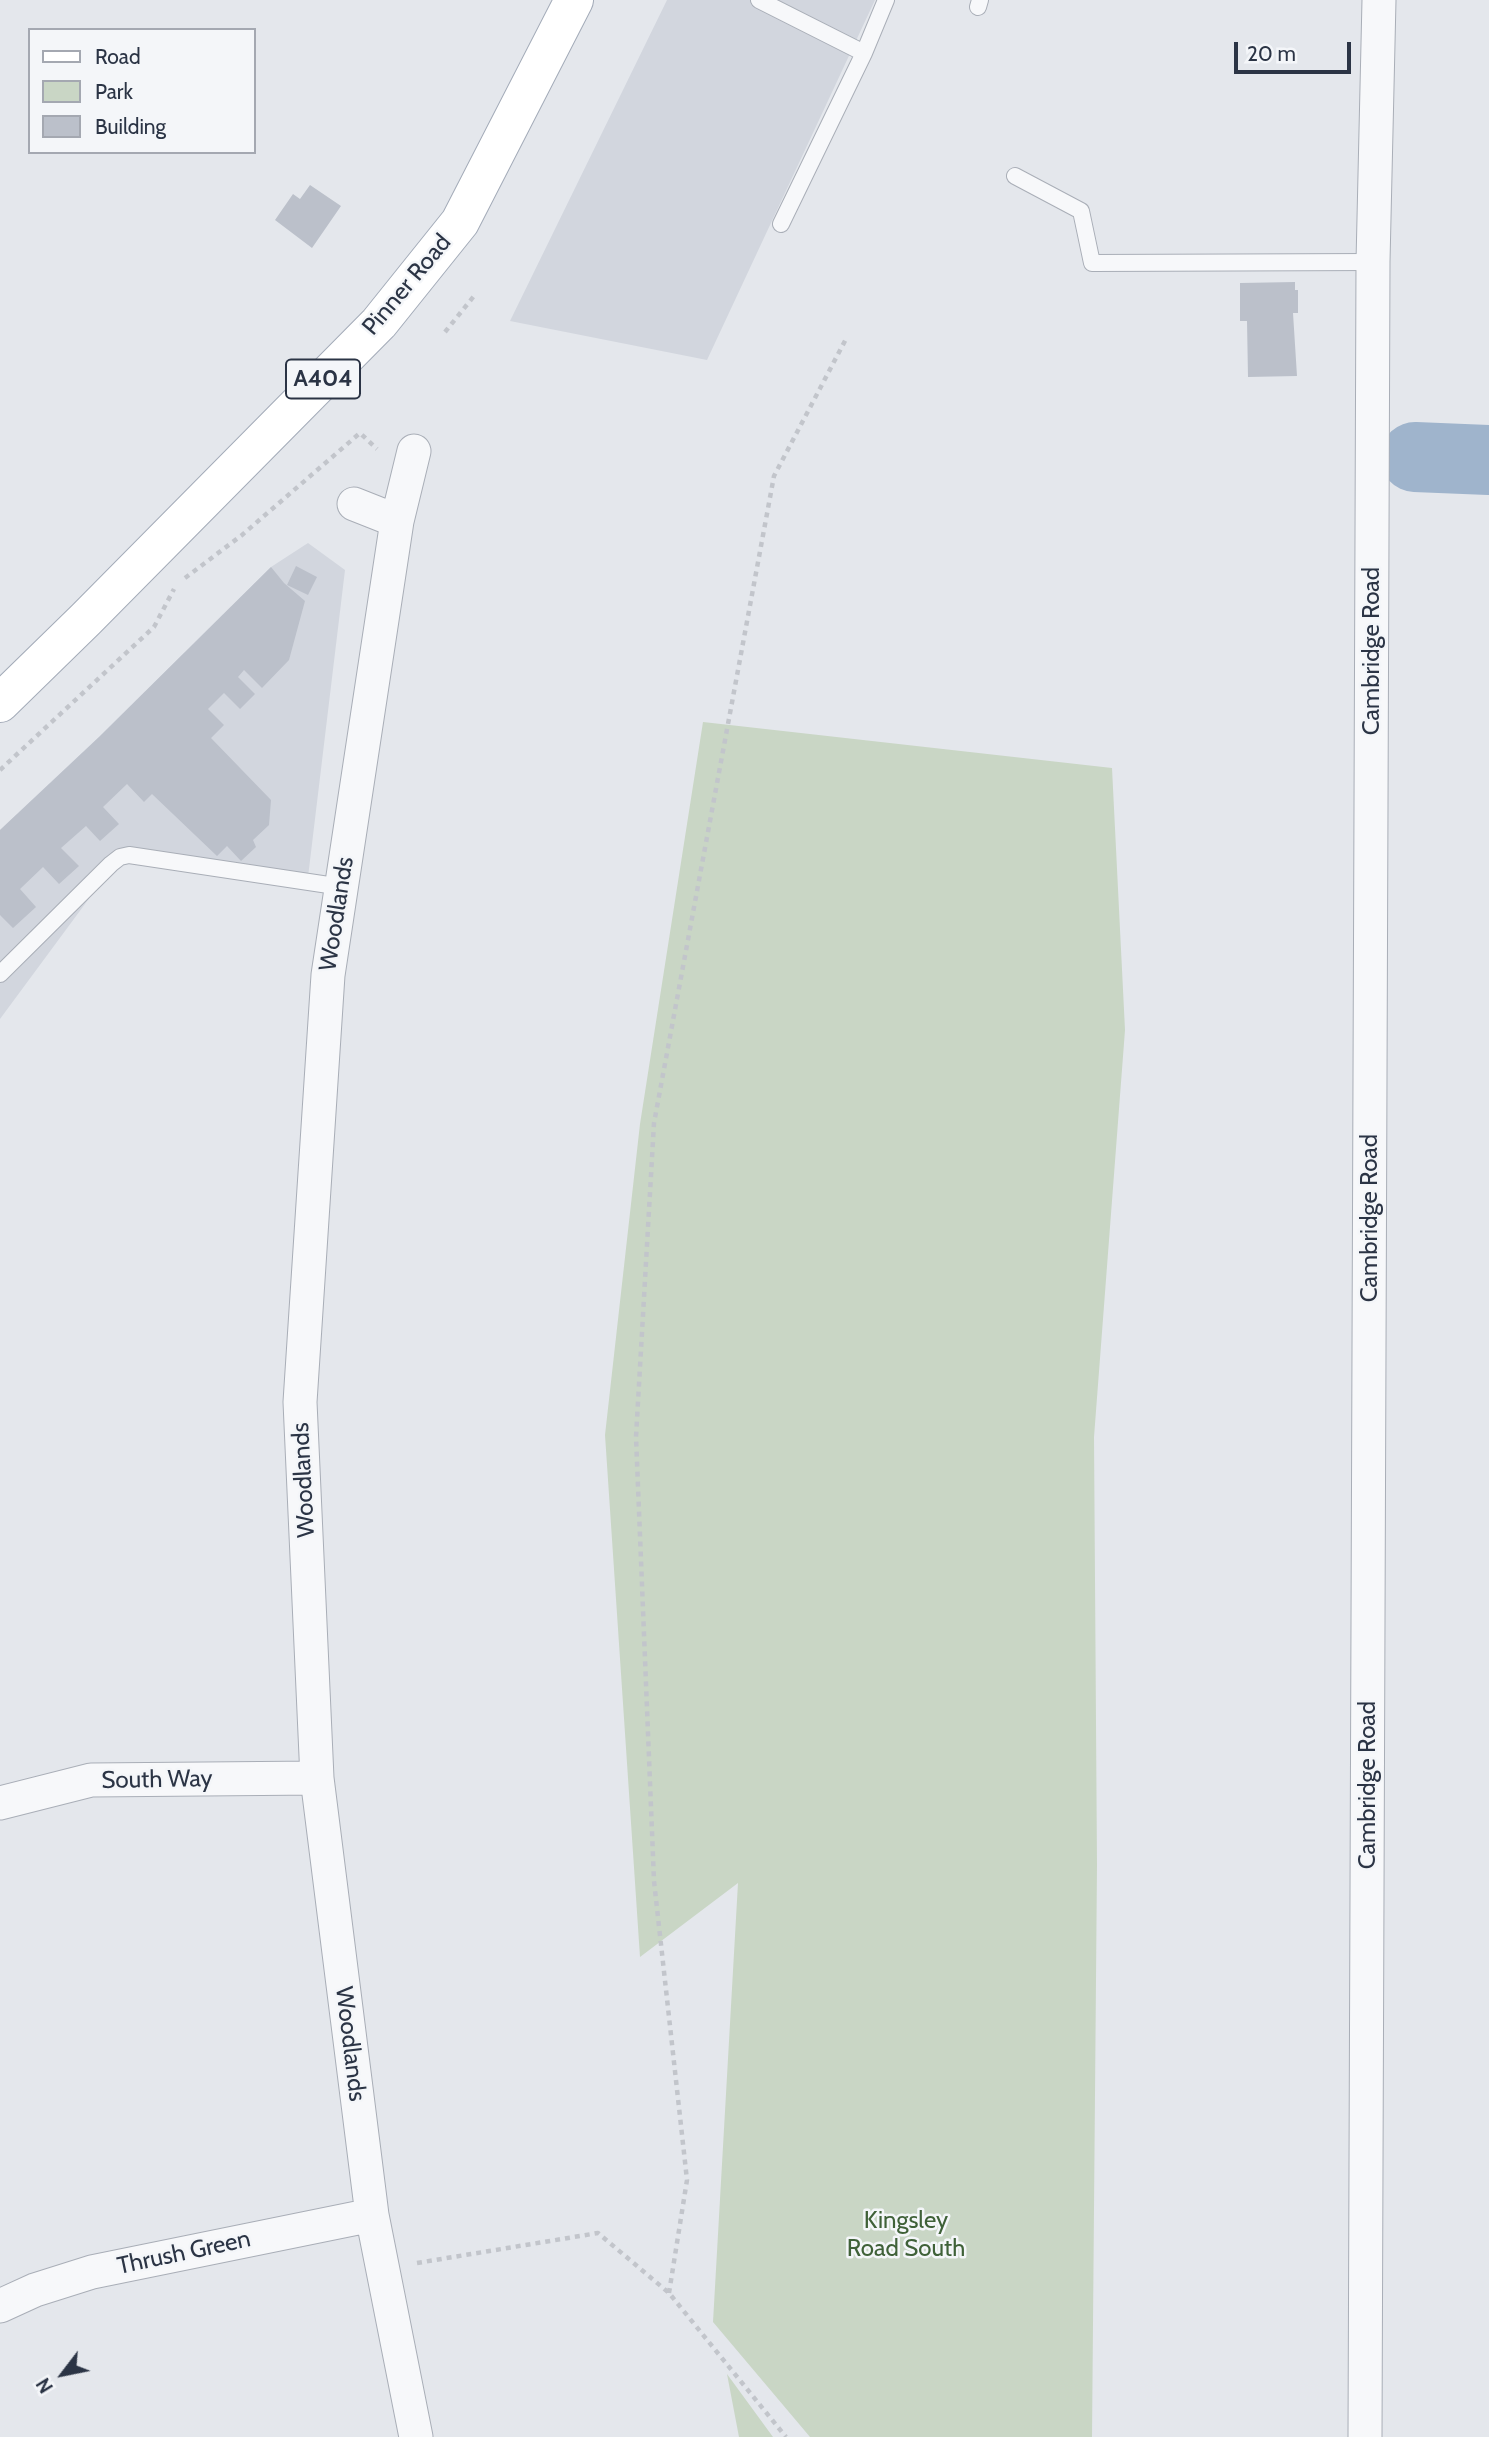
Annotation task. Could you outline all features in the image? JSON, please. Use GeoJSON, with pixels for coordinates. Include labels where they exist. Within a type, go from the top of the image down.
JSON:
{"type":"FeatureCollection","features":[{"type":"Feature","properties":{"kind":"main road","name":"Pinner Road"},"geometry":{"type":"LineString","coordinates":[[0,703],[379,323],[460,222],[574,0]]}},
{"type":"Feature","properties":{"kind":"street","name":"Cambridge Road"},"geometry":{"type":"LineString","coordinates":[[1365,2437],[1373,262],[1379,0]]}},
{"type":"Feature","properties":{"kind":"street","name":"Woodlands"},"geometry":{"type":"LineString","coordinates":[[414,451],[397,521],[328,975],[300,1402],[317,1778],[372,2216],[416,2437]]}},
{"type":"Feature","properties":{"kind":"street"},"geometry":{"type":"LineString","coordinates":[[354,504],[397,521]]}},
{"type":"Feature","properties":{"kind":"street","name":"South Way"},"geometry":{"type":"LineString","coordinates":[[0,1803],[91,1780],[317,1778]]}},
{"type":"Feature","properties":{"kind":"street","name":"Thrush Green"},"geometry":{"type":"LineString","coordinates":[[0,2306],[35,2290],[92,2272],[372,2216]]}},
{"type":"Feature","properties":{"kind":"lane"},"geometry":{"type":"LineString","coordinates":[[759,0],[864,53]]}},
{"type":"Feature","properties":{"kind":"lane"},"geometry":{"type":"LineString","coordinates":[[781,224],[864,53],[886,0]]}},
{"type":"Feature","properties":{"kind":"lane"},"geometry":{"type":"LineString","coordinates":[[1015,176],[1081,211],[1093,263],[1373,262]]}},
{"type":"Feature","properties":{"kind":"lane"},"geometry":{"type":"LineString","coordinates":[[0,974],[76,896],[120,857],[129,855],[342,887]]}},
{"type":"Feature","properties":{"kind":"path"},"geometry":{"type":"LineString","coordinates":[[445,332],[474,296]]}},
{"type":"Feature","properties":{"kind":"path"},"geometry":{"type":"LineString","coordinates":[[669,2293],[687,2180],[654,1881],[636,1437],[653,1123],[774,476],[847,337]]}},
{"type":"Feature","properties":{"kind":"path"},"geometry":{"type":"LineString","coordinates":[[0,770],[154,627],[176,585],[242,535],[360,433],[374,446]]}},
{"type":"Feature","properties":{"kind":"path"},"geometry":{"type":"LineString","coordinates":[[381,2269],[597,2233],[669,2293],[786,2437]]}},
{"type":"Feature","properties":{"kind":"shaded area"},"geometry":{"type":"Polygon","coordinates":[[[667,0],[875,0],[707,360],[510,321],[667,0]]]}},
{"type":"Feature","properties":{"kind":"shaded area"},"geometry":{"type":"Polygon","coordinates":[[[308,543],[345,570],[308,877],[116,862],[0,1019],[0,830],[99,737],[271,567],[308,543]]]}},
{"type":"Feature","properties":{"kind":"green space","name":"Kingsley Road South"},"geometry":{"type":"Polygon","coordinates":[[[703,722],[1112,768],[1125,1030],[1094,1437],[1097,1865],[1092,2437],[810,2437],[713,2322],[738,1883],[640,1957],[605,1435],[640,1124],[703,722]]]}},
{"type":"Feature","properties":{"kind":"green space"},"geometry":{"type":"Polygon","coordinates":[[[727,2374],[773,2437],[739,2437],[727,2374]]]}},
{"type":"Feature","properties":{"kind":"building"},"geometry":{"type":"Polygon","coordinates":[[[310,185],[341,206],[312,248],[275,220],[293,194],[300,199],[310,185]]]}},
{"type":"Feature","properties":{"kind":"building"},"geometry":{"type":"Polygon","coordinates":[[[1295,282],[1295,290],[1298,290],[1298,313],[1293,313],[1297,376],[1248,377],[1247,321],[1240,321],[1240,283],[1295,282]]]}},
{"type":"Feature","properties":{"kind":"building"},"geometry":{"type":"Polygon","coordinates":[[[296,566],[317,577],[308,595],[287,585],[296,566]]]}},
{"type":"Feature","properties":{"kind":"building"},"geometry":{"type":"Polygon","coordinates":[[[271,567],[284,583],[305,601],[289,660],[262,688],[244,670],[238,677],[255,694],[240,709],[224,693],[208,709],[224,725],[211,738],[271,800],[269,825],[253,840],[256,847],[241,861],[227,846],[217,856],[152,794],[144,802],[127,784],[103,807],[119,824],[100,841],[86,826],[61,848],[79,866],[59,884],[43,867],[20,889],[36,907],[13,928],[0,915],[0,830],[99,737],[271,567]]]}},
{"type":"Feature","properties":{"kind":"waterway"},"geometry":{"type":"LineString","coordinates":[[1415,457],[1489,460]]}}]}
